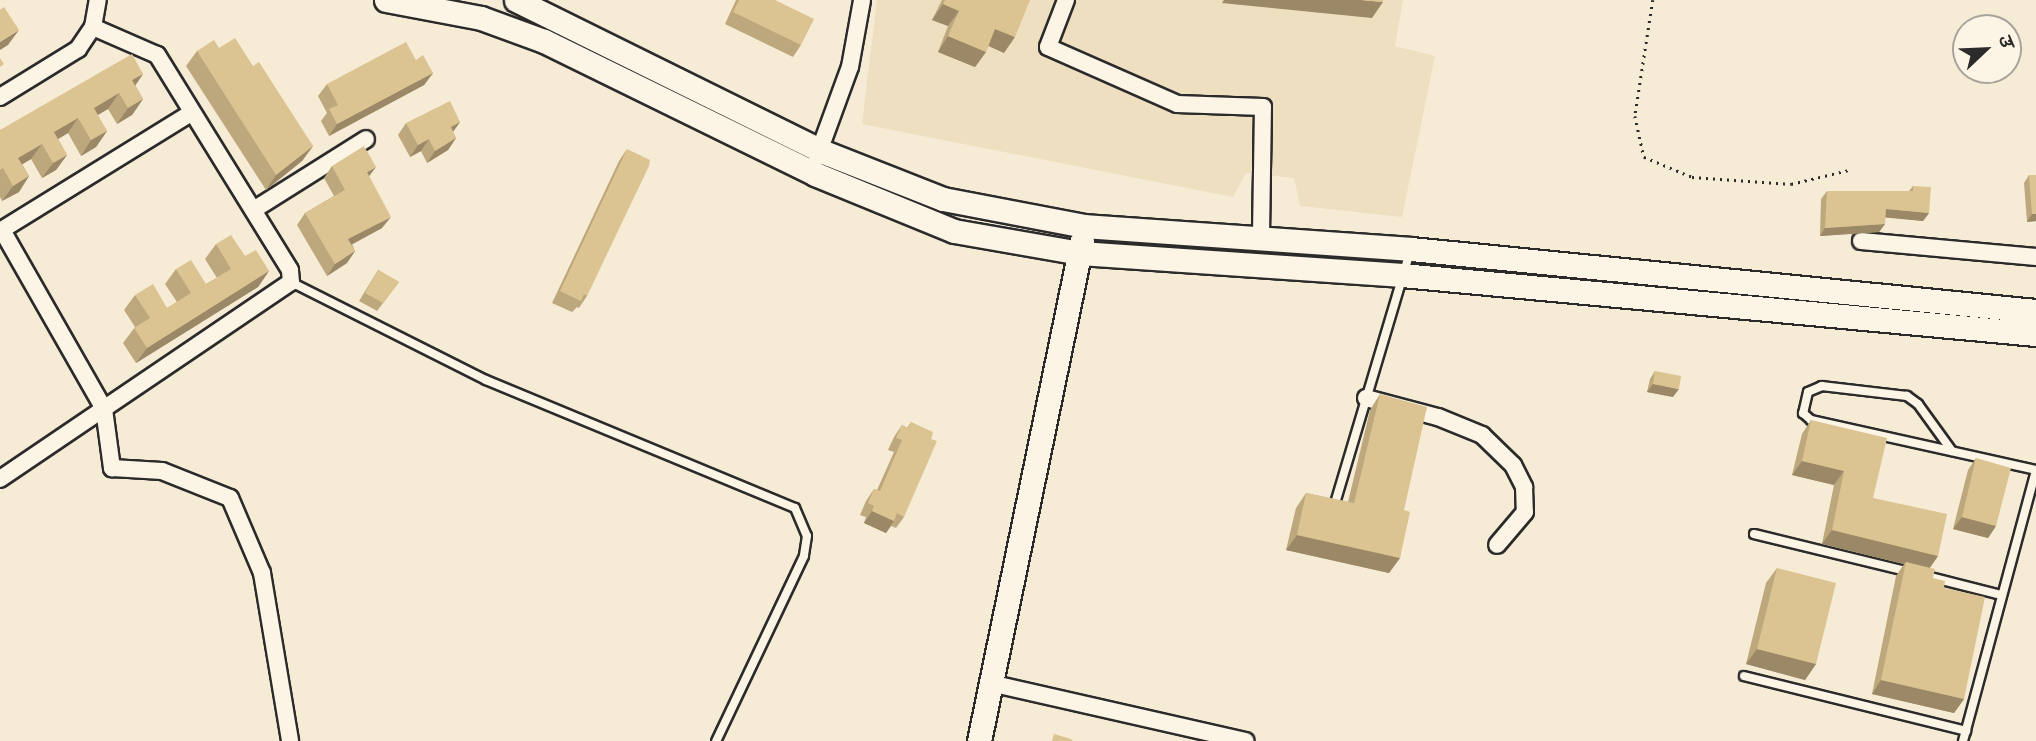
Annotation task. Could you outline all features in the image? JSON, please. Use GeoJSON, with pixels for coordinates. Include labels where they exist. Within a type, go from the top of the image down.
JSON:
{"type":"FeatureCollection","features":[{"type":"Feature","properties":{"kind":"street"},"geometry":{"type":"LineString","coordinates":[[0,97],[78,49],[93,27],[98,0]]}},
{"type":"Feature","properties":{"kind":"street"},"geometry":{"type":"LineString","coordinates":[[386,0],[481,18],[544,41],[808,171],[954,231],[1080,253],[1402,275],[2036,334]]}},
{"type":"Feature","properties":{"kind":"street"},"geometry":{"type":"LineString","coordinates":[[516,0],[821,151],[943,199],[1084,226],[1411,249],[2036,311]]}},
{"type":"Feature","properties":{"kind":"street"},"geometry":{"type":"LineString","coordinates":[[808,171],[821,151],[850,67],[862,0]]}},
{"type":"Feature","properties":{"kind":"street"},"geometry":{"type":"LineString","coordinates":[[1066,0],[1048,47],[1177,104],[1263,107],[1261,238]]}},
{"type":"Feature","properties":{"kind":"street"},"geometry":{"type":"LineString","coordinates":[[0,478],[291,282],[290,270],[255,209],[191,113],[157,55],[93,27]]}},
{"type":"Feature","properties":{"kind":"street"},"geometry":{"type":"LineString","coordinates":[[191,113],[1,230],[104,409],[112,468],[163,471],[230,498],[262,573],[290,741]]}},
{"type":"Feature","properties":{"kind":"street"},"geometry":{"type":"LineString","coordinates":[[255,209],[366,139]]}},
{"type":"Feature","properties":{"kind":"street"},"geometry":{"type":"LineString","coordinates":[[979,741],[1084,226]]}},
{"type":"Feature","properties":{"kind":"street"},"geometry":{"type":"LineString","coordinates":[[1861,241],[2036,257]]}},
{"type":"Feature","properties":{"kind":"street"},"geometry":{"type":"LineString","coordinates":[[1366,398],[1438,417],[1482,435],[1513,465],[1524,488],[1525,512],[1497,545]]}},
{"type":"Feature","properties":{"kind":"street"},"geometry":{"type":"LineString","coordinates":[[990,683],[1246,741]]}},
{"type":"Feature","properties":{"kind":"lane"},"geometry":{"type":"LineString","coordinates":[[1336,500],[1411,249]]}},
{"type":"Feature","properties":{"kind":"lane"},"geometry":{"type":"LineString","coordinates":[[291,282],[486,380],[795,508],[807,536],[804,556],[716,741]]}},
{"type":"Feature","properties":{"kind":"lane"},"geometry":{"type":"LineString","coordinates":[[1952,451],[1918,404],[1907,396],[1822,386],[1808,392],[1803,413],[1811,420],[2036,470],[1963,741]]}},
{"type":"Feature","properties":{"kind":"lane"},"geometry":{"type":"LineString","coordinates":[[1754,534],[2001,595]]}},
{"type":"Feature","properties":{"kind":"lane"},"geometry":{"type":"LineString","coordinates":[[1744,676],[1966,730]]}},
{"type":"Feature","properties":{"kind":"path"},"geometry":{"type":"LineString","coordinates":[[1653,0],[1636,116],[1644,156],[1692,177],[1791,184],[1849,170]]}},
{"type":"Feature","properties":{"kind":"shaded area"},"geometry":{"type":"Polygon","coordinates":[[[877,0],[1403,0],[1395,46],[1435,56],[1402,217],[1300,206],[1294,178],[1246,173],[1233,197],[862,124],[877,0]]]}},
{"type":"Feature","properties":{"kind":"building"},"geometry":{"type":"Polygon","coordinates":[[[739,0],[775,0],[814,19],[801,45],[733,12],[739,0]]]}},
{"type":"Feature","properties":{"kind":"building"},"geometry":{"type":"Polygon","coordinates":[[[945,0],[1030,0],[1015,37],[995,29],[986,52],[948,36],[959,11],[943,4],[945,0]]]}},
{"type":"Feature","properties":{"kind":"building"},"geometry":{"type":"Polygon","coordinates":[[[4,7],[19,30],[0,42],[0,10],[4,7]]]}},
{"type":"Feature","properties":{"kind":"building"},"geometry":{"type":"Polygon","coordinates":[[[235,38],[253,66],[259,62],[313,146],[276,175],[197,51],[214,40],[219,48],[235,38]]]}},
{"type":"Feature","properties":{"kind":"building"},"geometry":{"type":"Polygon","coordinates":[[[406,42],[416,60],[423,55],[433,73],[337,124],[329,109],[338,105],[327,84],[406,42]]]}},
{"type":"Feature","properties":{"kind":"building"},"geometry":{"type":"Polygon","coordinates":[[[132,54],[143,74],[132,80],[143,99],[128,108],[119,93],[94,108],[107,131],[91,140],[78,118],[54,132],[67,155],[53,163],[42,144],[18,158],[29,176],[13,186],[3,168],[0,170],[0,130],[132,54]]]}},
{"type":"Feature","properties":{"kind":"building"},"geometry":{"type":"Polygon","coordinates":[[[450,101],[460,122],[451,127],[456,138],[435,151],[429,139],[418,145],[406,123],[450,101]]]}},
{"type":"Feature","properties":{"kind":"building"},"geometry":{"type":"Polygon","coordinates":[[[364,146],[376,167],[367,172],[391,217],[348,239],[355,251],[335,264],[305,213],[345,190],[332,166],[364,146]]]}},
{"type":"Feature","properties":{"kind":"building"},"geometry":{"type":"Polygon","coordinates":[[[627,149],[650,160],[649,166],[587,296],[584,294],[581,301],[560,291],[627,149]]]}},
{"type":"Feature","properties":{"kind":"building"},"geometry":{"type":"Polygon","coordinates":[[[2029,175],[2036,175],[2036,214],[2032,214],[2029,175]]]}},
{"type":"Feature","properties":{"kind":"building"},"geometry":{"type":"Polygon","coordinates":[[[1913,186],[1931,187],[1929,213],[1886,209],[1885,224],[1825,228],[1827,191],[1913,191],[1913,186]]]}},
{"type":"Feature","properties":{"kind":"building"},"geometry":{"type":"Polygon","coordinates":[[[231,235],[245,256],[256,250],[269,271],[147,348],[134,328],[150,318],[135,295],[153,284],[167,308],[191,293],[176,269],[191,260],[206,284],[231,269],[216,244],[231,235]]]}},
{"type":"Feature","properties":{"kind":"building"},"geometry":{"type":"Polygon","coordinates":[[[378,270],[399,282],[383,303],[365,293],[378,270]]]}},
{"type":"Feature","properties":{"kind":"building"},"geometry":{"type":"Polygon","coordinates":[[[1655,371],[1681,376],[1679,389],[1653,384],[1655,371]]]}},
{"type":"Feature","properties":{"kind":"building"},"geometry":{"type":"Polygon","coordinates":[[[1380,394],[1427,407],[1404,510],[1410,512],[1400,558],[1297,535],[1306,493],[1354,503],[1380,394]]]}},
{"type":"Feature","properties":{"kind":"building"},"geometry":{"type":"Polygon","coordinates":[[[1811,420],[1887,438],[1873,498],[1947,514],[1938,556],[1832,530],[1844,471],[1802,461],[1811,420]]]}},
{"type":"Feature","properties":{"kind":"building"},"geometry":{"type":"Polygon","coordinates":[[[911,422],[933,432],[931,439],[937,441],[904,517],[897,513],[894,521],[872,511],[874,506],[868,503],[874,489],[880,491],[902,440],[896,438],[902,425],[908,428],[911,422]]]}},
{"type":"Feature","properties":{"kind":"building"},"geometry":{"type":"Polygon","coordinates":[[[1976,458],[2011,468],[1996,526],[1962,517],[1976,458]]]}},
{"type":"Feature","properties":{"kind":"building"},"geometry":{"type":"Polygon","coordinates":[[[1906,562],[1935,569],[1933,578],[1945,581],[1944,588],[1985,597],[1964,699],[1881,680],[1906,562]]]}},
{"type":"Feature","properties":{"kind":"building"},"geometry":{"type":"Polygon","coordinates":[[[1777,568],[1836,583],[1816,664],[1757,649],[1777,568]]]}},
{"type":"Feature","properties":{"kind":"building"},"geometry":{"type":"Polygon","coordinates":[[[1054,734],[1071,739],[1073,741],[1052,741],[1054,734]]]}}]}
